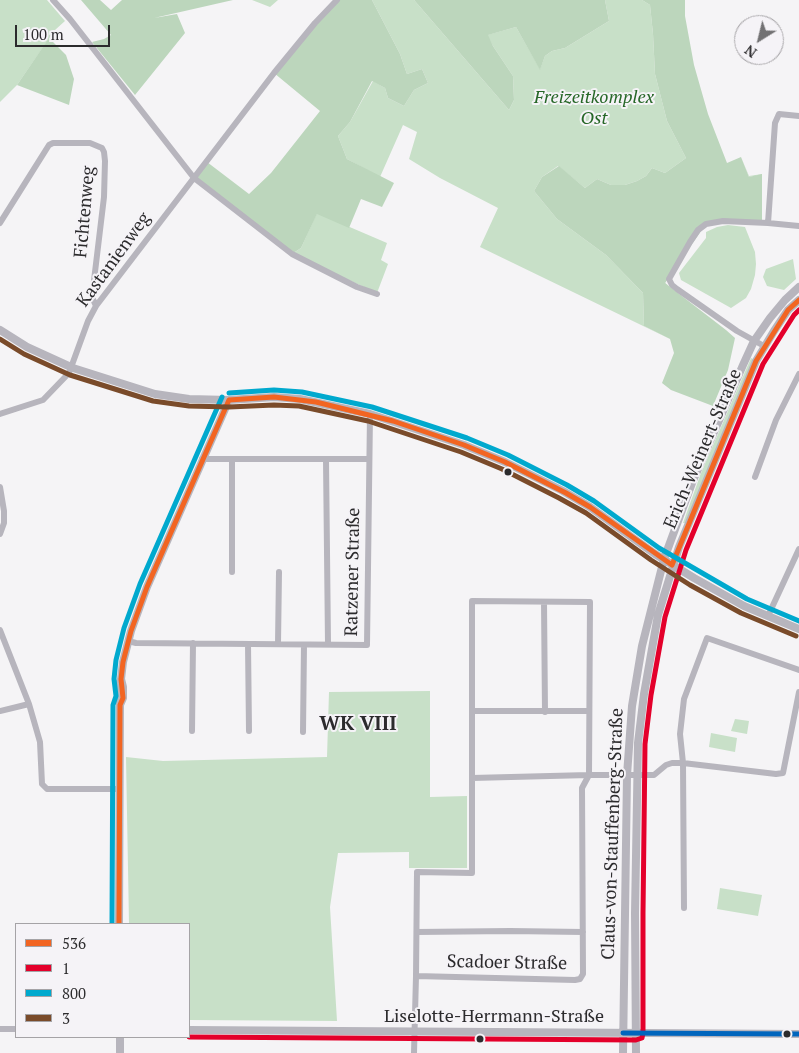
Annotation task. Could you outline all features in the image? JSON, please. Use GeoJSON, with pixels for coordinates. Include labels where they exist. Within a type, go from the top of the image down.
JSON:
{"type":"FeatureCollection","features":[{"type":"Feature","properties":{"kind":"street"},"geometry":{"type":"LineString","coordinates":[[53,0],[70,19],[194,178],[292,254],[357,287],[377,294]]}},
{"type":"Feature","properties":{"kind":"street","name":"Kastanienweg"},"geometry":{"type":"LineString","coordinates":[[73,368],[88,321],[96,306],[274,73],[314,23],[338,0]]}},
{"type":"Feature","properties":{"kind":"street"},"geometry":{"type":"LineString","coordinates":[[768,223],[775,123],[779,114],[799,116]]}},
{"type":"Feature","properties":{"kind":"street","name":"Fichtenweg"},"geometry":{"type":"LineString","coordinates":[[0,223],[48,145],[53,142],[90,143],[102,148],[105,161],[104,197],[92,297],[96,306]]}},
{"type":"Feature","properties":{"kind":"street"},"geometry":{"type":"LineString","coordinates":[[764,346],[672,285],[669,279],[698,230],[706,224],[723,221],[799,226]]}},
{"type":"Feature","properties":{"kind":"street","name":"Erich-Weinert-Straße"},"geometry":{"type":"LineString","coordinates":[[664,559],[692,483],[754,341],[778,308],[799,287]]}},
{"type":"Feature","properties":{"kind":"street","name":"Erich-Weinert-Straße"},"geometry":{"type":"LineString","coordinates":[[672,565],[764,346],[783,317],[799,300]]}},
{"type":"Feature","properties":{"kind":"street"},"geometry":{"type":"LineString","coordinates":[[0,330],[26,347],[73,368],[156,394],[189,399],[229,400],[274,397],[300,399],[370,414],[464,445],[509,464],[566,493],[590,507],[672,565],[744,606],[799,629]]}},
{"type":"Feature","properties":{"kind":"street"},"geometry":{"type":"LineString","coordinates":[[0,414],[43,400],[73,368]]}},
{"type":"Feature","properties":{"kind":"street"},"geometry":{"type":"LineString","coordinates":[[755,477],[776,420],[799,374]]}},
{"type":"Feature","properties":{"kind":"street"},"geometry":{"type":"LineString","coordinates":[[119,923],[120,705],[123,698],[121,679],[128,641],[147,586],[229,400]]}},
{"type":"Feature","properties":{"kind":"street","name":"Ratzener Straße"},"geometry":{"type":"LineString","coordinates":[[128,641],[136,643],[367,645],[370,414]]}},
{"type":"Feature","properties":{"kind":"street"},"geometry":{"type":"LineString","coordinates":[[202,459],[369,459]]}},
{"type":"Feature","properties":{"kind":"street"},"geometry":{"type":"LineString","coordinates":[[232,460],[232,572]]}},
{"type":"Feature","properties":{"kind":"street","name":"Ratzener Straße"},"geometry":{"type":"LineString","coordinates":[[326,460],[328,644]]}},
{"type":"Feature","properties":{"kind":"street"},"geometry":{"type":"LineString","coordinates":[[0,487],[4,511],[4,523],[0,534]]}},
{"type":"Feature","properties":{"kind":"street"},"geometry":{"type":"LineString","coordinates":[[768,616],[799,548]]}},
{"type":"Feature","properties":{"kind":"street","name":"Claus-von-Stauffenberg-Straße"},"geometry":{"type":"LineString","coordinates":[[623,1053],[627,775],[632,706],[642,646],[664,559]]}},
{"type":"Feature","properties":{"kind":"street","name":"Claus-von-Stauffenberg-Straße"},"geometry":{"type":"LineString","coordinates":[[636,1053],[635,913],[638,743],[658,615],[672,565]]}},
{"type":"Feature","properties":{"kind":"street"},"geometry":{"type":"LineString","coordinates":[[278,644],[279,572]]}},
{"type":"Feature","properties":{"kind":"street"},"geometry":{"type":"LineString","coordinates":[[414,1053],[416,1032],[417,872],[472,873],[472,602],[544,602],[545,712]]}},
{"type":"Feature","properties":{"kind":"street","name":"Scadoer Straße"},"geometry":{"type":"LineString","coordinates":[[416,976],[575,980],[580,979],[583,974],[582,788],[589,775],[590,602],[544,602]]}},
{"type":"Feature","properties":{"kind":"street"},"geometry":{"type":"LineString","coordinates":[[0,630],[2,640],[29,704],[41,747],[41,781],[44,787],[47,789],[120,789]]}},
{"type":"Feature","properties":{"kind":"street"},"geometry":{"type":"LineString","coordinates":[[684,908],[683,763],[680,734],[684,699],[707,638],[799,670]]}},
{"type":"Feature","properties":{"kind":"street"},"geometry":{"type":"LineString","coordinates":[[192,731],[193,643]]}},
{"type":"Feature","properties":{"kind":"street"},"geometry":{"type":"LineString","coordinates":[[248,644],[249,730]]}},
{"type":"Feature","properties":{"kind":"street"},"geometry":{"type":"LineString","coordinates":[[303,732],[304,645]]}},
{"type":"Feature","properties":{"kind":"street"},"geometry":{"type":"LineString","coordinates":[[472,778],[654,775],[666,764],[672,763],[776,774],[783,773],[799,692]]}},
{"type":"Feature","properties":{"kind":"street"},"geometry":{"type":"LineString","coordinates":[[0,711],[29,704]]}},
{"type":"Feature","properties":{"kind":"street"},"geometry":{"type":"LineString","coordinates":[[472,711],[589,711]]}},
{"type":"Feature","properties":{"kind":"street","name":"Scadoer Straße"},"geometry":{"type":"LineString","coordinates":[[417,932],[583,932]]}},
{"type":"Feature","properties":{"kind":"street"},"geometry":{"type":"LineString","coordinates":[[0,1029],[15,1029]]}},
{"type":"Feature","properties":{"kind":"street","name":"Liselotte-Herrmann-Straße"},"geometry":{"type":"LineString","coordinates":[[190,1030],[799,1034]]}},
{"type":"Feature","properties":{"kind":"street"},"geometry":{"type":"LineString","coordinates":[[120,1038],[120,1053]]}},
{"type":"Feature","properties":{"kind":"green space"},"geometry":{"type":"Polygon","coordinates":[[[0,0],[47,0],[65,21],[55,30],[17,85],[0,102],[0,0]]]}},
{"type":"Feature","properties":{"kind":"green space"},"geometry":{"type":"Polygon","coordinates":[[[81,0],[100,0],[111,10],[122,0],[233,0],[154,18],[177,14],[185,33],[135,95],[92,42],[111,35],[81,0]]]}},
{"type":"Feature","properties":{"kind":"green space"},"geometry":{"type":"Polygon","coordinates":[[[252,0],[278,0],[270,7],[252,0]]]}},
{"type":"Feature","properties":{"kind":"green space"},"geometry":{"type":"Polygon","coordinates":[[[337,0],[372,0],[400,54],[407,74],[422,69],[428,83],[414,90],[404,106],[388,98],[385,88],[372,81],[350,122],[338,136],[347,159],[394,183],[382,207],[361,199],[349,228],[317,214],[301,248],[292,254],[195,178],[207,162],[249,194],[271,173],[320,111],[274,73],[337,0]]]}},
{"type":"Feature","properties":{"kind":"green space","name":"Freizeitkomplex Ost"},"geometry":{"type":"Polygon","coordinates":[[[372,0],[414,0],[509,110],[514,100],[513,76],[487,35],[516,27],[540,69],[545,56],[552,51],[565,48],[609,21],[605,0],[642,0],[650,5],[655,74],[667,121],[686,158],[665,173],[652,168],[646,176],[625,185],[611,185],[597,179],[585,188],[558,166],[542,177],[534,191],[557,219],[606,255],[643,293],[644,326],[670,339],[480,247],[498,208],[440,178],[409,159],[417,132],[403,125],[380,177],[347,159],[338,136],[350,122],[373,81],[385,88],[388,98],[404,106],[414,90],[428,83],[422,69],[407,74],[400,54],[372,0]]]}},
{"type":"Feature","properties":{"kind":"green space"},"geometry":{"type":"Polygon","coordinates":[[[414,0],[605,0],[609,21],[565,48],[552,51],[545,56],[540,70],[516,27],[488,35],[513,76],[514,100],[509,110],[414,0]]]}},
{"type":"Feature","properties":{"kind":"green space"},"geometry":{"type":"Polygon","coordinates":[[[642,0],[685,0],[685,16],[694,65],[708,114],[727,163],[741,157],[749,177],[762,174],[762,223],[706,224],[665,283],[735,338],[728,370],[713,406],[671,390],[662,383],[674,353],[670,339],[644,326],[643,293],[606,255],[557,219],[534,191],[542,177],[559,166],[585,188],[597,179],[611,185],[625,185],[646,176],[652,168],[665,173],[686,158],[667,121],[655,74],[650,5],[642,0]]]}},
{"type":"Feature","properties":{"kind":"green space"},"geometry":{"type":"Polygon","coordinates":[[[49,38],[66,55],[74,79],[69,105],[17,85],[49,38]]]}},
{"type":"Feature","properties":{"kind":"green space"},"geometry":{"type":"Polygon","coordinates":[[[741,157],[749,176],[762,175],[749,177],[741,157]]]}},
{"type":"Feature","properties":{"kind":"green space"},"geometry":{"type":"Polygon","coordinates":[[[317,213],[387,243],[381,260],[388,264],[377,293],[292,254],[301,248],[317,213]]]}},
{"type":"Feature","properties":{"kind":"green space"},"geometry":{"type":"Polygon","coordinates":[[[723,221],[741,221],[760,223],[723,221]]]}},
{"type":"Feature","properties":{"kind":"green space"},"geometry":{"type":"Polygon","coordinates":[[[728,225],[745,227],[755,252],[756,264],[751,289],[746,298],[731,308],[681,280],[679,273],[706,238],[706,232],[728,225]]]}},
{"type":"Feature","properties":{"kind":"green space"},"geometry":{"type":"Polygon","coordinates":[[[793,259],[796,279],[784,290],[767,286],[763,277],[766,269],[793,259]]]}},
{"type":"Feature","properties":{"kind":"green space"},"geometry":{"type":"Polygon","coordinates":[[[678,264],[665,283],[691,304],[670,339],[690,304],[664,283],[678,264]]]}},
{"type":"Feature","properties":{"kind":"green space"},"geometry":{"type":"Polygon","coordinates":[[[751,358],[753,359],[723,434],[685,523],[683,523],[701,473],[751,358]]]}},
{"type":"Feature","properties":{"kind":"green space"},"geometry":{"type":"Polygon","coordinates":[[[430,691],[430,797],[467,796],[467,868],[409,868],[409,852],[338,853],[330,907],[337,1021],[190,1020],[190,923],[129,923],[126,757],[163,761],[327,757],[329,692],[430,691]]]}},
{"type":"Feature","properties":{"kind":"green space"},"geometry":{"type":"Polygon","coordinates":[[[735,719],[749,721],[747,734],[731,731],[735,719]]]}},
{"type":"Feature","properties":{"kind":"green space"},"geometry":{"type":"Polygon","coordinates":[[[711,733],[737,738],[735,752],[709,747],[711,733]]]}},
{"type":"Feature","properties":{"kind":"green space"},"geometry":{"type":"Polygon","coordinates":[[[720,888],[762,895],[758,916],[717,909],[720,888]]]}},
{"type":"Feature","properties":{"kind":"transit line","name":"536"},"geometry":{"type":"LineString","coordinates":[[229,400],[274,397],[316,402],[393,421],[464,445],[505,462],[566,493],[590,507],[672,565],[756,361],[788,310],[799,300]]}},
{"type":"Feature","properties":{"kind":"transit line","name":"1"},"geometry":{"type":"LineString","coordinates":[[190,1037],[636,1040],[642,1038],[645,744],[651,695],[665,617],[686,550],[763,364],[799,310]]}},
{"type":"Feature","properties":{"kind":"transit line","name":"3"},"geometry":{"type":"LineString","coordinates":[[0,339],[24,354],[70,375],[153,401],[189,406],[299,406],[368,421],[461,452],[502,469],[559,498],[586,513],[651,560],[690,585],[741,613],[796,636]]}},
{"type":"Feature","properties":{"kind":"transit line","name":"800"},"geometry":{"type":"LineString","coordinates":[[229,393],[274,390],[302,392],[372,407],[467,438],[508,455],[567,485],[594,501],[659,548],[747,599],[799,621]]}},
{"type":"Feature","properties":{"kind":"transit line","name":"800"},"geometry":{"type":"LineString","coordinates":[[112,923],[113,705],[116,696],[114,679],[116,660],[124,628],[140,584],[222,397]]}},
{"type":"Feature","properties":{"kind":"transit line","name":"536"},"geometry":{"type":"LineString","coordinates":[[119,923],[120,705],[123,698],[121,679],[123,662],[131,631],[147,587],[229,400]]}},
{"type":"Feature","properties":{"kind":"transit line"},"geometry":{"type":"LineString","coordinates":[[623,1033],[799,1034]]}},
{"type":"Feature","properties":{"kind":"district","name":"WK VIII"},"geometry":{"type":"Point","coordinates":[358,724]}}]}
